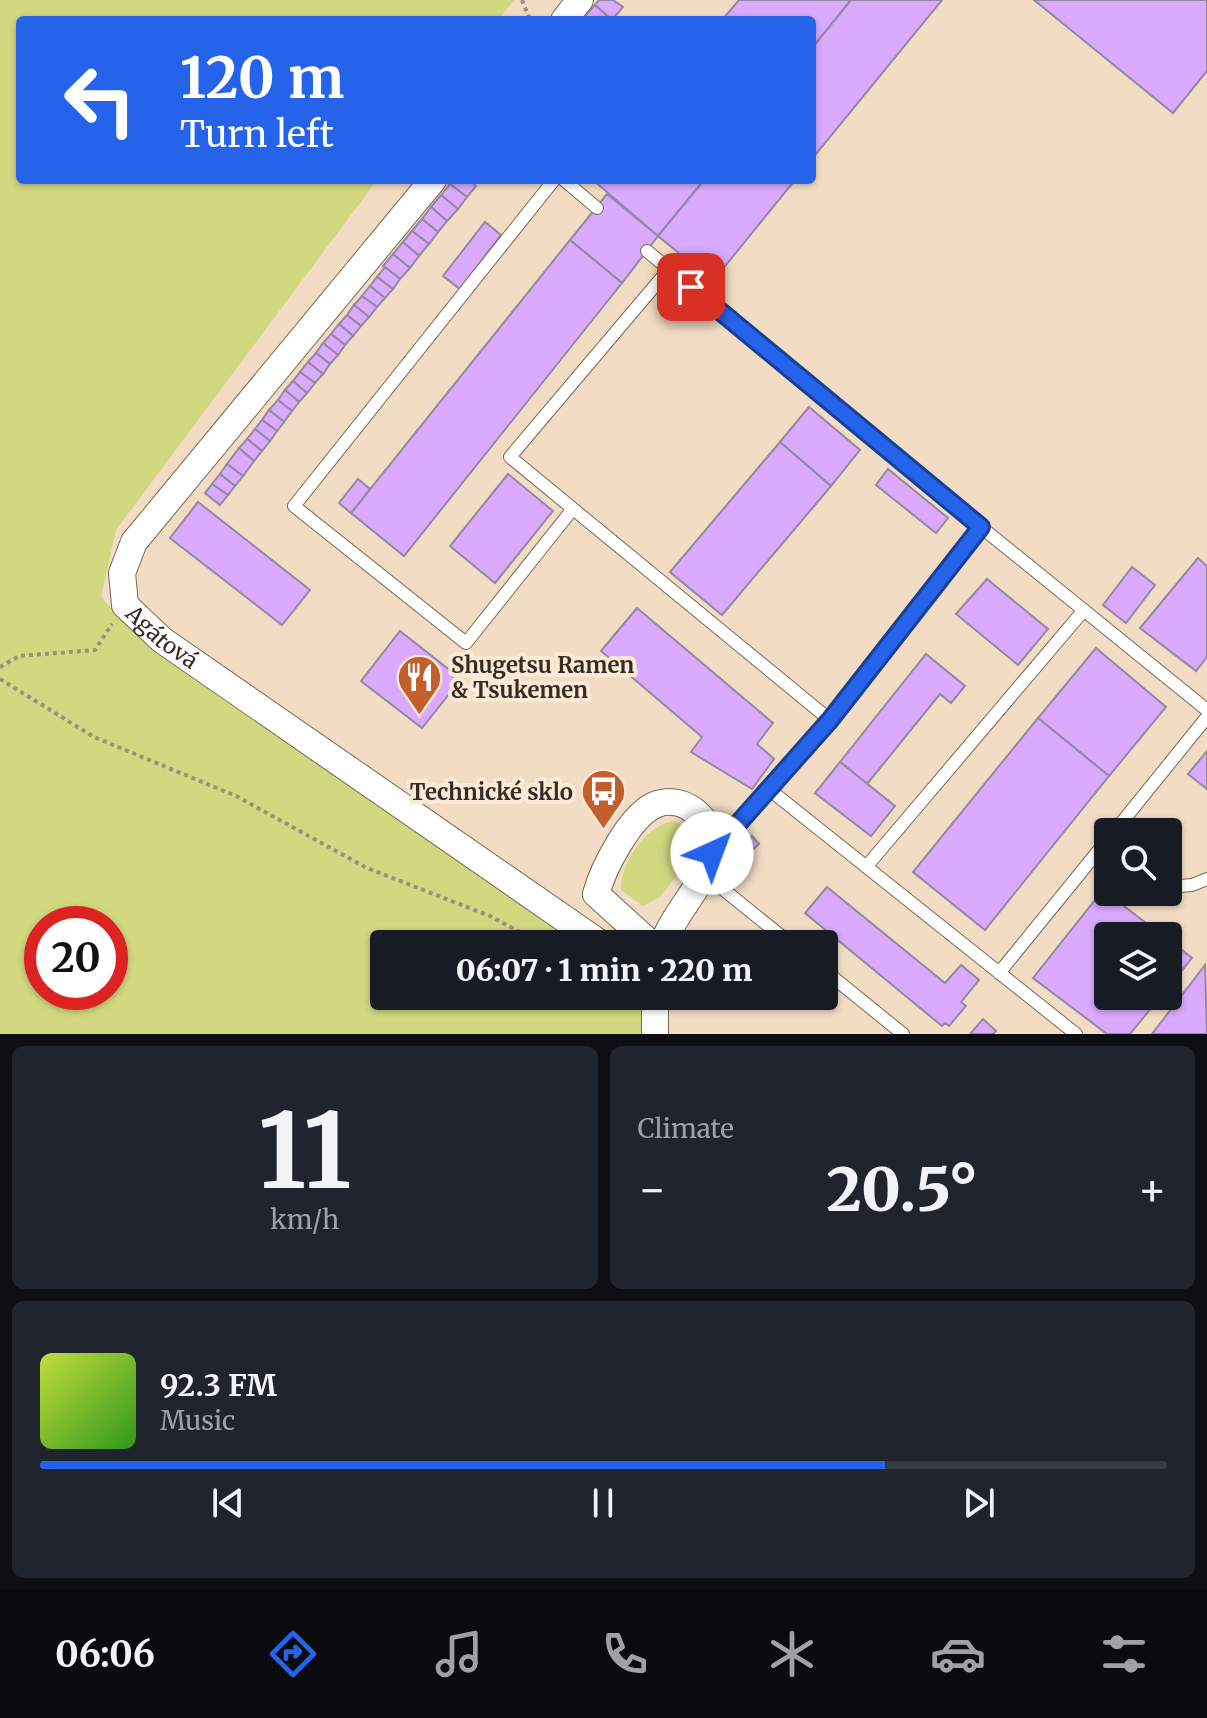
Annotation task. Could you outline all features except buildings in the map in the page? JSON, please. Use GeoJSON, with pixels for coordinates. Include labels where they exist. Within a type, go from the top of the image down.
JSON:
{"type":"FeatureCollection","features":[{"type":"Feature","properties":{"kind":"street"},"geometry":{"type":"LineString","coordinates":[[567,16],[580,0]]}},
{"type":"Feature","properties":{"kind":"street","name":"Agátová"},"geometry":{"type":"LineString","coordinates":[[430,184],[134,542],[122,573],[125,605],[162,640],[581,930]]}},
{"type":"Feature","properties":{"kind":"street"},"geometry":{"type":"LineString","coordinates":[[636,930],[596,894],[603,870],[619,843],[656,804],[673,802],[690,808],[703,818],[712,833],[708,863],[668,930]]}},
{"type":"Feature","properties":{"kind":"street"},"geometry":{"type":"LineString","coordinates":[[655,1010],[655,1034]]}},
{"type":"Feature","properties":{"kind":"lane"},"geometry":{"type":"LineString","coordinates":[[551,184],[294,506],[466,643],[572,510]]}},
{"type":"Feature","properties":{"kind":"lane"},"geometry":{"type":"LineString","coordinates":[[569,184],[597,208]]}},
{"type":"Feature","properties":{"kind":"lane"},"geometry":{"type":"LineString","coordinates":[[647,251],[1207,710]]}},
{"type":"Feature","properties":{"kind":"lane"},"geometry":{"type":"LineString","coordinates":[[669,269],[510,457],[830,720]]}},
{"type":"Feature","properties":{"kind":"lane"},"geometry":{"type":"LineString","coordinates":[[777,930],[708,863],[830,720],[981,527]]}},
{"type":"Feature","properties":{"kind":"lane"},"geometry":{"type":"LineString","coordinates":[[866,867],[1084,610]]}},
{"type":"Feature","properties":{"kind":"lane"},"geometry":{"type":"LineString","coordinates":[[1125,818],[1207,717]]}},
{"type":"Feature","properties":{"kind":"lane"},"geometry":{"type":"LineString","coordinates":[[770,790],[1076,1034]]}},
{"type":"Feature","properties":{"kind":"lane"},"geometry":{"type":"LineString","coordinates":[[999,973],[1094,857]]}},
{"type":"Feature","properties":{"kind":"lane"},"geometry":{"type":"LineString","coordinates":[[1182,886],[1207,879]]}},
{"type":"Feature","properties":{"kind":"lane"},"geometry":{"type":"LineString","coordinates":[[838,981],[903,1034]]}},
{"type":"Feature","properties":{"kind":"path"},"geometry":{"type":"LineString","coordinates":[[0,667],[19,656],[95,650],[125,605]]}},
{"type":"Feature","properties":{"kind":"path"},"geometry":{"type":"LineString","coordinates":[[0,679],[94,737],[236,796],[367,868],[490,916],[516,930]]}},
{"type":"Feature","properties":{"kind":"green space"},"geometry":{"type":"Polygon","coordinates":[[[0,0],[514,0],[501,16],[16,16],[16,184],[374,184],[116,530],[101,597],[134,634],[580,930],[370,930],[370,1010],[655,1010],[655,1034],[0,1034],[0,0]]]}},
{"type":"Feature","properties":{"kind":"green space"},"geometry":{"type":"Polygon","coordinates":[[[673,821],[690,829],[695,852],[660,897],[643,906],[621,890],[625,868],[644,838],[663,824],[673,821]]]}},
{"type":"Feature","properties":{"kind":"place","name":"Shugetsu Ramen & Tsukemen"},"geometry":{"type":"Point","coordinates":[420,717]}},
{"type":"Feature","properties":{"kind":"place","name":"Technické sklo"},"geometry":{"type":"Point","coordinates":[604,831]}},
{"type":"Feature","properties":{"kind":"route"},"geometry":{"type":"LineString","coordinates":[[691,287],[981,527],[830,720],[712,853]]}}]}
